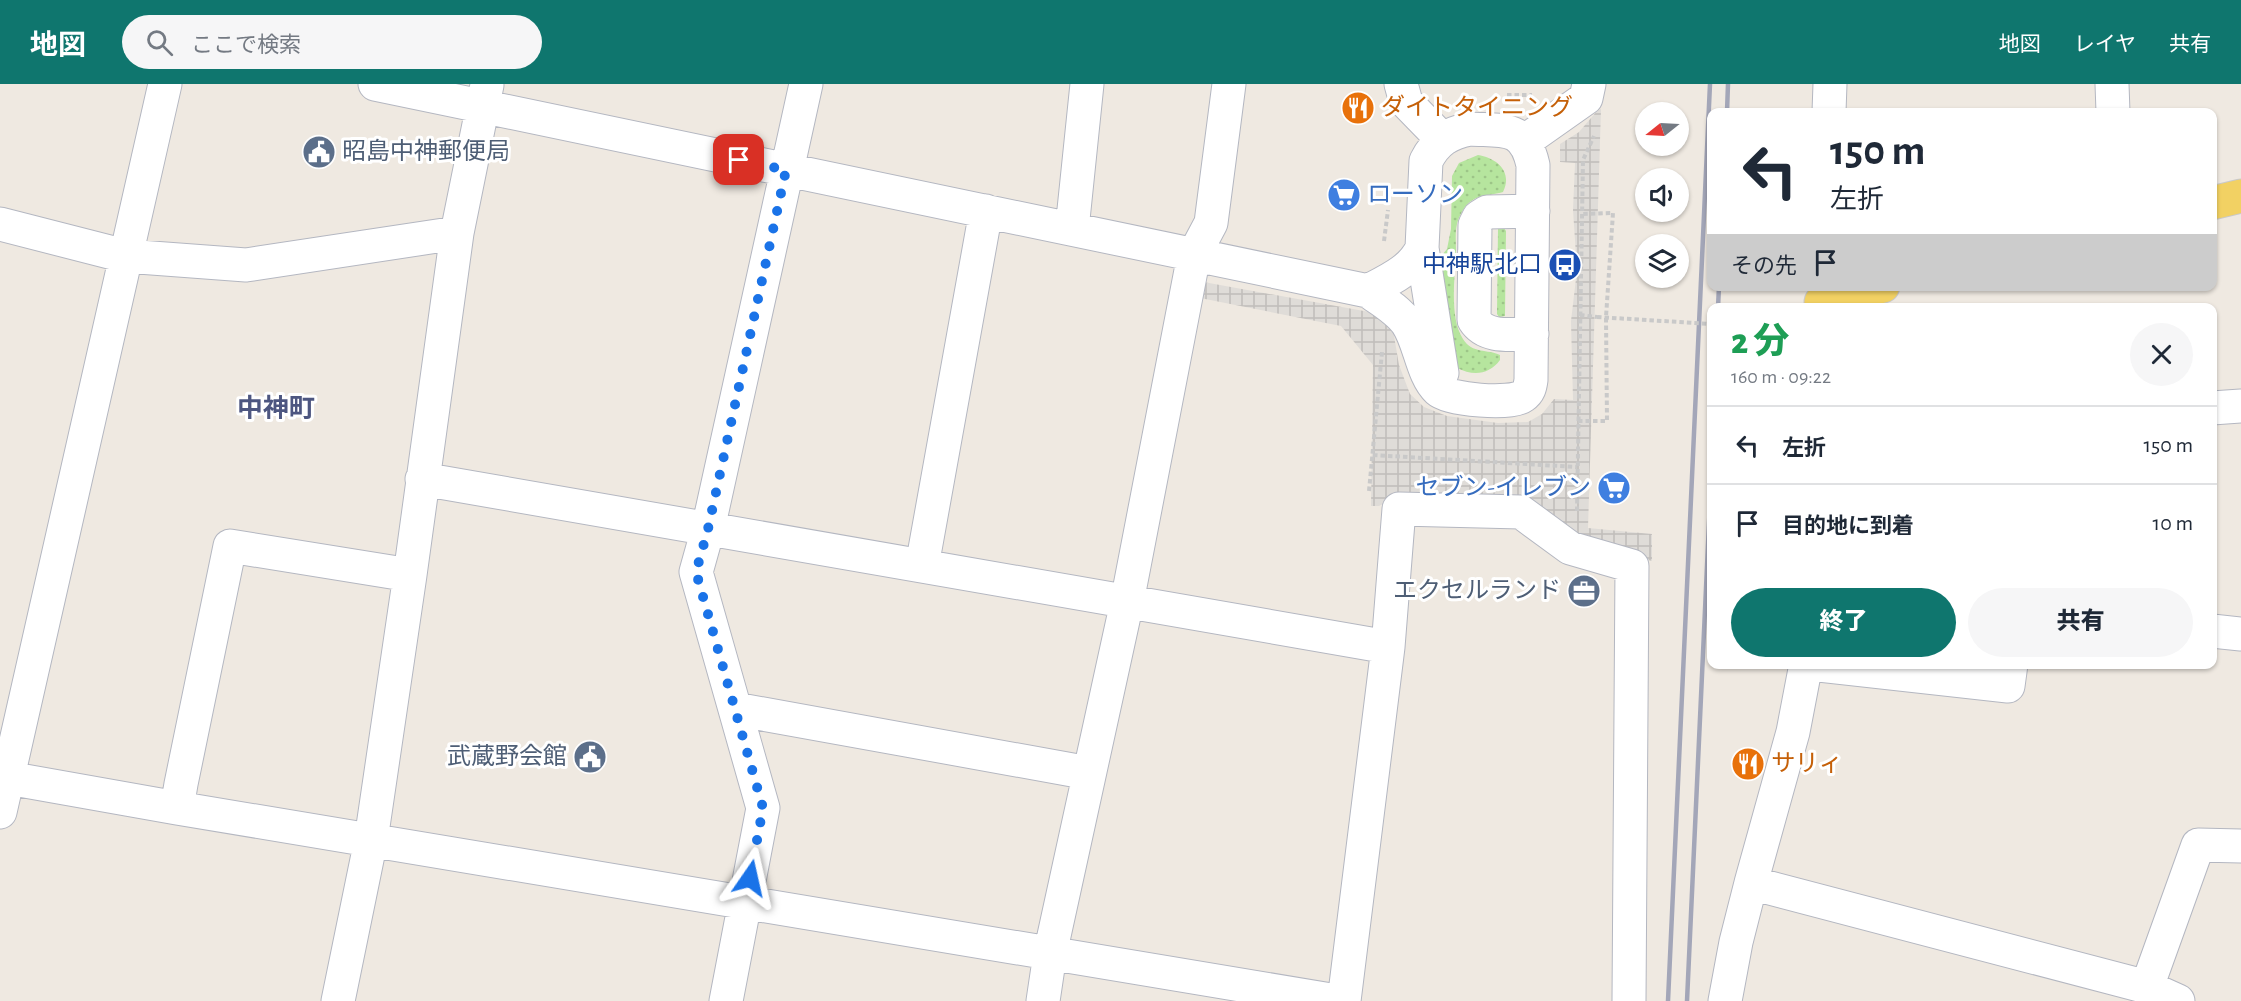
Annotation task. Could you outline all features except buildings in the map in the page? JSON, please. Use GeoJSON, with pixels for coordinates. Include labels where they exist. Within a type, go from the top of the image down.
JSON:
{"type":"FeatureCollection","features":[{"type":"Feature","properties":{"kind":"main road"},"geometry":{"type":"LineString","coordinates":[[2217,202],[2241,196]]}},
{"type":"Feature","properties":{"kind":"main road"},"geometry":{"type":"LineString","coordinates":[[1822,299],[1860,291]]}},
{"type":"Feature","properties":{"kind":"street"},"geometry":{"type":"LineString","coordinates":[[0,812],[8,778],[10,719],[125,256],[165,84]]}},
{"type":"Feature","properties":{"kind":"street"},"geometry":{"type":"LineString","coordinates":[[375,84],[484,95],[786,170],[1368,291],[1395,309],[1407,324],[1431,381],[1438,390],[1448,396],[1459,398],[1514,400],[1523,396],[1530,389],[1533,165],[1530,150],[1525,141],[1514,133],[1470,129],[1456,132],[1442,139],[1432,148],[1426,160],[1422,248],[1442,374],[1446,385],[1459,398]]}},
{"type":"Feature","properties":{"kind":"street"},"geometry":{"type":"LineString","coordinates":[[726,1001],[763,808],[696,572],[708,529],[806,84]]}},
{"type":"Feature","properties":{"kind":"street"},"geometry":{"type":"LineString","coordinates":[[1072,229],[1087,84]]}},
{"type":"Feature","properties":{"kind":"street"},"geometry":{"type":"LineString","coordinates":[[1043,1001],[1050,954],[1126,602],[1194,255],[1211,224],[1229,84]]}},
{"type":"Feature","properties":{"kind":"street"},"geometry":{"type":"LineString","coordinates":[[1401,84],[1406,102],[1442,139]]}},
{"type":"Feature","properties":{"kind":"street"},"geometry":{"type":"LineString","coordinates":[[1525,141],[1586,98],[1589,84]]}},
{"type":"Feature","properties":{"kind":"street"},"geometry":{"type":"LineString","coordinates":[[1829,108],[1830,84]]}},
{"type":"Feature","properties":{"kind":"street"},"geometry":{"type":"LineString","coordinates":[[2112,84],[2113,108]]}},
{"type":"Feature","properties":{"kind":"street"},"geometry":{"type":"LineString","coordinates":[[338,1001],[371,840],[457,233],[484,95]]}},
{"type":"Feature","properties":{"kind":"street"},"geometry":{"type":"LineString","coordinates":[[922,566],[986,211]]}},
{"type":"Feature","properties":{"kind":"street"},"geometry":{"type":"LineString","coordinates":[[1532,334],[1486,333],[1478,328],[1474,320],[1475,225],[1479,217],[1487,212],[1533,211]]}},
{"type":"Feature","properties":{"kind":"street"},"geometry":{"type":"LineString","coordinates":[[0,224],[125,256],[246,265],[457,233]]}},
{"type":"Feature","properties":{"kind":"street"},"geometry":{"type":"LineString","coordinates":[[1368,291],[1406,269],[1417,259],[1422,248]]}},
{"type":"Feature","properties":{"kind":"street"},"geometry":{"type":"LineString","coordinates":[[2217,408],[2241,406]]}},
{"type":"Feature","properties":{"kind":"street"},"geometry":{"type":"LineString","coordinates":[[422,479],[1388,648]]}},
{"type":"Feature","properties":{"kind":"street"},"geometry":{"type":"LineString","coordinates":[[1344,1001],[1388,648],[1399,509],[1521,512],[1570,549],[1632,566],[1629,1001]]}},
{"type":"Feature","properties":{"kind":"street"},"geometry":{"type":"LineString","coordinates":[[177,808],[230,546],[410,575]]}},
{"type":"Feature","properties":{"kind":"street"},"geometry":{"type":"LineString","coordinates":[[2217,632],[2241,634]]}},
{"type":"Feature","properties":{"kind":"street"},"geometry":{"type":"LineString","coordinates":[[1725,1001],[1736,942],[1793,732],[1807,669]]}},
{"type":"Feature","properties":{"kind":"street"},"geometry":{"type":"LineString","coordinates":[[1899,669],[2009,675]]}},
{"type":"Feature","properties":{"kind":"street"},"geometry":{"type":"LineString","coordinates":[[735,709],[1089,773]]}},
{"type":"Feature","properties":{"kind":"street"},"geometry":{"type":"LineString","coordinates":[[8,778],[1050,954],[1211,991],[1337,1001]]}},
{"type":"Feature","properties":{"kind":"street"},"geometry":{"type":"LineString","coordinates":[[2137,990],[2199,845],[2241,846]]}},
{"type":"Feature","properties":{"kind":"street"},"geometry":{"type":"LineString","coordinates":[[1751,883],[2178,1001]]}},
{"type":"Feature","properties":{"kind":"path"},"geometry":{"type":"LineString","coordinates":[[1376,248],[1384,241],[1388,206]]}},
{"type":"Feature","properties":{"kind":"path"},"geometry":{"type":"LineString","coordinates":[[1578,421],[1607,421],[1606,317],[1613,213],[1582,214]]}},
{"type":"Feature","properties":{"kind":"path"},"geometry":{"type":"LineString","coordinates":[[1580,315],[1707,324]]}},
{"type":"Feature","properties":{"kind":"path"},"geometry":{"type":"LineString","coordinates":[[1369,499],[1382,351]]}},
{"type":"Feature","properties":{"kind":"path"},"geometry":{"type":"LineString","coordinates":[[1373,455],[1577,467]]}},
{"type":"Feature","properties":{"kind":"green space"},"geometry":{"type":"Polygon","coordinates":[[[1478,155],[1491,159],[1501,167],[1506,178],[1506,185],[1503,192],[1478,198],[1469,203],[1461,213],[1456,227],[1454,309],[1459,330],[1463,339],[1471,347],[1500,355],[1500,360],[1491,369],[1475,373],[1457,368],[1433,266],[1447,249],[1451,229],[1452,176],[1459,163],[1478,155]]]}},
{"type":"Feature","properties":{"kind":"green space"},"geometry":{"type":"Polygon","coordinates":[[[1504,228],[1506,231],[1505,316],[1499,317],[1497,314],[1498,229],[1504,228]]]}},
{"type":"Feature","properties":{"kind":"shaded area"},"geometry":{"type":"Polygon","coordinates":[[[1601,109],[1588,528],[1652,534],[1652,561],[1395,498],[1379,506],[1371,506],[1373,365],[1341,326],[1195,297],[1198,281],[1375,313],[1393,330],[1399,365],[1410,394],[1424,407],[1447,416],[1498,423],[1528,422],[1542,414],[1554,399],[1573,400],[1571,321],[1577,270],[1573,210],[1575,163],[1560,162],[1560,144],[1579,132],[1601,109]]]}},
{"type":"Feature","properties":{"kind":"railway"},"geometry":{"type":"LineString","coordinates":[[1709,108],[1710,84]]}},
{"type":"Feature","properties":{"kind":"railway"},"geometry":{"type":"LineString","coordinates":[[1727,108],[1728,84]]}},
{"type":"Feature","properties":{"kind":"railway"},"geometry":{"type":"LineString","coordinates":[[1668,1001],[1707,150]]}},
{"type":"Feature","properties":{"kind":"railway"},"geometry":{"type":"LineString","coordinates":[[1718,303],[1719,291]]}},
{"type":"Feature","properties":{"kind":"railway"},"geometry":{"type":"LineString","coordinates":[[1687,1001],[1707,567]]}},
{"type":"Feature","properties":{"kind":"place","name":"ダイトタイニング"},"geometry":{"type":"Point","coordinates":[1358,108]}},
{"type":"Feature","properties":{"kind":"place","name":"昭島中神郵便局"},"geometry":{"type":"Point","coordinates":[319,152]}},
{"type":"Feature","properties":{"kind":"place","name":"ローソン"},"geometry":{"type":"Point","coordinates":[1344,195]}},
{"type":"Feature","properties":{"kind":"place","name":"中神駅北口"},"geometry":{"type":"Point","coordinates":[1565,265]}},
{"type":"Feature","properties":{"kind":"place","name":"セブン-イレブン"},"geometry":{"type":"Point","coordinates":[1614,488]}},
{"type":"Feature","properties":{"kind":"place","name":"エクセルランド"},"geometry":{"type":"Point","coordinates":[1584,591]}},
{"type":"Feature","properties":{"kind":"place","name":"武蔵野会館"},"geometry":{"type":"Point","coordinates":[590,757]}},
{"type":"Feature","properties":{"kind":"place","name":"サリィ"},"geometry":{"type":"Point","coordinates":[1748,764]}},
{"type":"Feature","properties":{"kind":"district","name":"中神町"},"geometry":{"type":"Point","coordinates":[276,409]}},
{"type":"Feature","properties":{"kind":"route"},"geometry":{"type":"LineString","coordinates":[[739,160],[786,170],[708,529],[696,572],[763,808],[750,878]]}}]}
